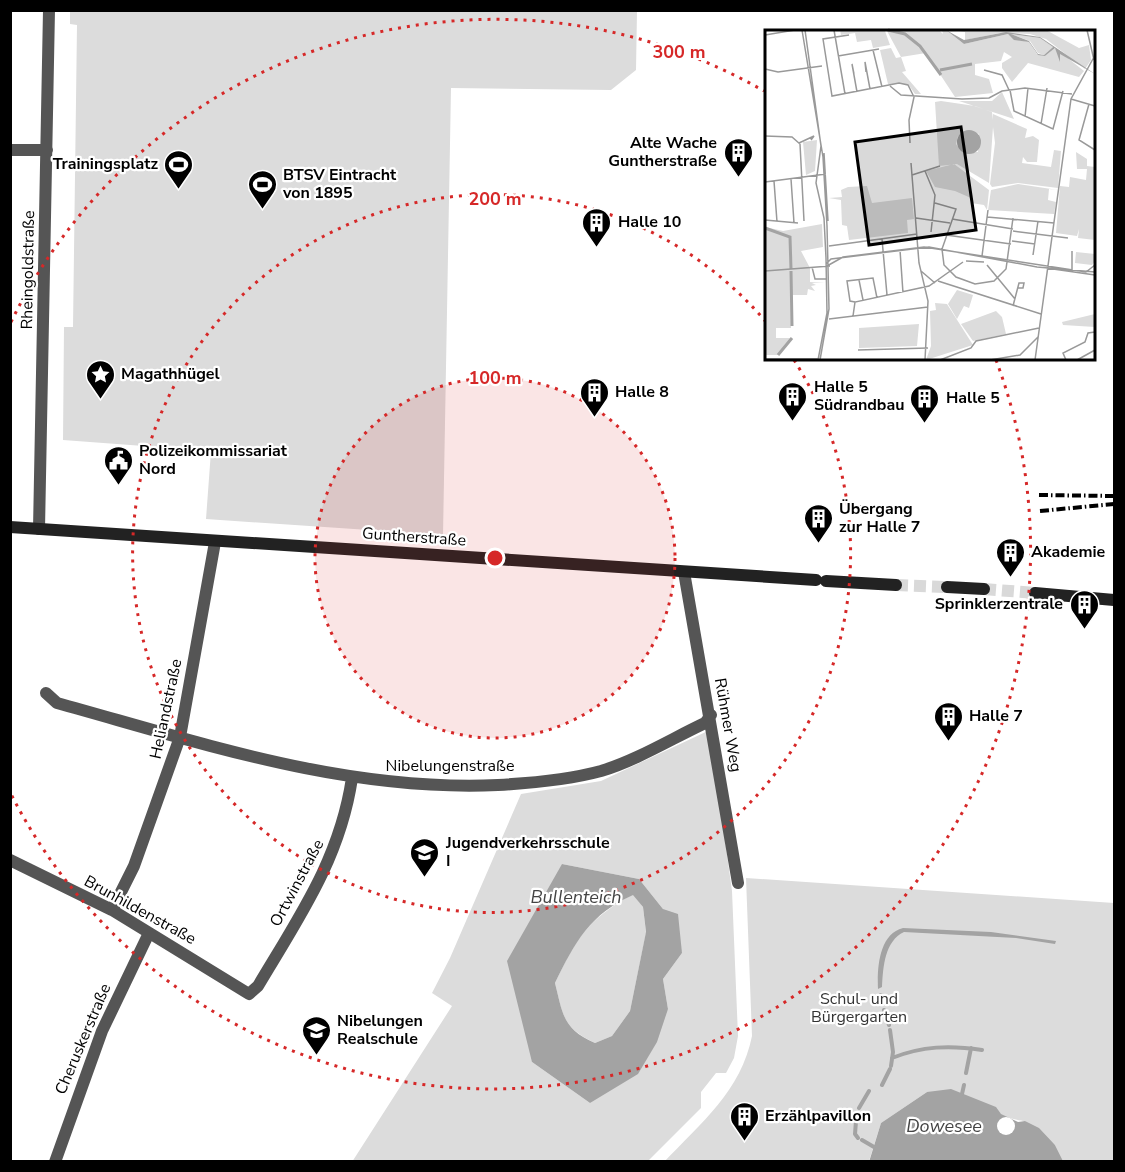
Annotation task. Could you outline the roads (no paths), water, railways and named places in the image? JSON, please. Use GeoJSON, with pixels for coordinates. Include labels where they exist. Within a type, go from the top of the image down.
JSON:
{"type":"FeatureCollection","features":[{"type":"Feature","properties":{"kind":"street","name":"Rheingoldstraße"},"geometry":{"type":"LineString","coordinates":[[39,530],[49,10]]}},
{"type":"Feature","properties":{"kind":"street"},"geometry":{"type":"LineString","coordinates":[[10,150],[46,150]]}},
{"type":"Feature","properties":{"kind":"street","name":"Guntherstraße"},"geometry":{"type":"LineString","coordinates":[[10,527],[896,585]]}},
{"type":"Feature","properties":{"kind":"street","name":"Heliandstraße"},"geometry":{"type":"LineString","coordinates":[[112,910],[134,866],[180,737],[215,542]]}},
{"type":"Feature","properties":{"kind":"street","name":"Rühmer Weg"},"geometry":{"type":"LineString","coordinates":[[684,572],[711,715],[738,884]]}},
{"type":"Feature","properties":{"kind":"street"},"geometry":{"type":"LineString","coordinates":[[947,587],[984,589]]}},
{"type":"Feature","properties":{"kind":"street"},"geometry":{"type":"LineString","coordinates":[[1035,593],[1114,600]]}},
{"type":"Feature","properties":{"kind":"street","name":"Nibelungenstraße"},"geometry":{"type":"LineString","coordinates":[[46,693],[57,703],[300,768],[352,778],[434,786],[561,779],[605,770],[705,723],[711,715]]}},
{"type":"Feature","properties":{"kind":"street","name":"Ortwinstraße"},"geometry":{"type":"LineString","coordinates":[[249,994],[258,986],[329,863],[340,834],[352,778]]}},
{"type":"Feature","properties":{"kind":"street","name":"Brunhildenstraße"},"geometry":{"type":"LineString","coordinates":[[10,860],[112,910],[249,994]]}},
{"type":"Feature","properties":{"kind":"street","name":"Cheruskerstraße"},"geometry":{"type":"LineString","coordinates":[[55,1161],[102,1031],[149,933]]}},
{"type":"Feature","properties":{"kind":"water","name":"Bullenteich"},"geometry":{"type":"Polygon","coordinates":[[[562,864],[639,879],[663,909],[678,914],[682,953],[663,979],[668,1009],[657,1042],[638,1074],[590,1103],[532,1062],[507,961],[562,864]],[[633,895],[605,911],[577,942],[555,983],[560,1004],[570,1026],[584,1038],[595,1043],[612,1036],[630,1011],[646,932],[643,907],[633,895]]]}},
{"type":"Feature","properties":{"kind":"water"},"geometry":{"type":"Polygon","coordinates":[[[903,928],[991,932],[1056,941],[1055,944],[1016,938],[904,932],[893,941],[889,948],[884,963],[882,987],[878,989],[879,962],[884,944],[895,931],[903,928]]]}},
{"type":"Feature","properties":{"kind":"water","name":"Dowesee"},"geometry":{"type":"Polygon","coordinates":[[[951,1089],[996,1107],[1001,1114],[1018,1122],[1025,1121],[1039,1128],[1055,1145],[1063,1161],[869,1162],[881,1123],[927,1092],[951,1089]]]}},
{"type":"Feature","properties":{"kind":"waterway"},"geometry":{"type":"LineString","coordinates":[[881,995],[882,999]]}},
{"type":"Feature","properties":{"kind":"waterway"},"geometry":{"type":"LineString","coordinates":[[884,1010],[889,1025]]}},
{"type":"Feature","properties":{"kind":"waterway"},"geometry":{"type":"LineString","coordinates":[[890,1030],[893,1052],[891,1066]]}},
{"type":"Feature","properties":{"kind":"waterway"},"geometry":{"type":"LineString","coordinates":[[892,1058],[914,1051],[936,1048],[959,1047],[982,1050]]}},
{"type":"Feature","properties":{"kind":"waterway"},"geometry":{"type":"LineString","coordinates":[[966,1073],[971,1048]]}},
{"type":"Feature","properties":{"kind":"waterway"},"geometry":{"type":"LineString","coordinates":[[882,1085],[890,1069]]}},
{"type":"Feature","properties":{"kind":"waterway"},"geometry":{"type":"LineString","coordinates":[[962,1094],[964,1085]]}},
{"type":"Feature","properties":{"kind":"waterway"},"geometry":{"type":"LineString","coordinates":[[859,1108],[869,1091]]}},
{"type":"Feature","properties":{"kind":"waterway"},"geometry":{"type":"LineString","coordinates":[[856,1121],[855,1134],[858,1138]]}},
{"type":"Feature","properties":{"kind":"waterway"},"geometry":{"type":"LineString","coordinates":[[862,1140],[874,1147]]}},
{"type":"Feature","properties":{"kind":"tunnel"},"geometry":{"type":"LineString","coordinates":[[896,585],[947,587]]}},
{"type":"Feature","properties":{"kind":"tunnel"},"geometry":{"type":"LineString","coordinates":[[984,589],[1035,593]]}},
{"type":"Feature","properties":{"kind":"railway"},"geometry":{"type":"LineString","coordinates":[[1039,495],[1114,496]]}},
{"type":"Feature","properties":{"kind":"railway"},"geometry":{"type":"LineString","coordinates":[[1040,511],[1114,504]]}},
{"type":"Feature","properties":{"kind":"railway"},"geometry":{"type":"LineString","coordinates":[[857,507],[901,508]]}},
{"type":"Feature","properties":{"kind":"place","name":"Alte Wache Guntherstraße"},"geometry":{"type":"Point","coordinates":[738,178]}},
{"type":"Feature","properties":{"kind":"place","name":"Trainingsplatz"},"geometry":{"type":"Point","coordinates":[179,190]}},
{"type":"Feature","properties":{"kind":"place","name":"BTSV Eintracht von 1895"},"geometry":{"type":"Point","coordinates":[262,210]}},
{"type":"Feature","properties":{"kind":"place","name":"Halle 10"},"geometry":{"type":"Point","coordinates":[597,248]}},
{"type":"Feature","properties":{"kind":"place","name":"Magathhügel"},"geometry":{"type":"Point","coordinates":[100,400]}},
{"type":"Feature","properties":{"kind":"place","name":"Halle 8"},"geometry":{"type":"Point","coordinates":[594,418]}},
{"type":"Feature","properties":{"kind":"place","name":"Halle 5 Südrandbau"},"geometry":{"type":"Point","coordinates":[793,422]}},
{"type":"Feature","properties":{"kind":"place","name":"Halle 5"},"geometry":{"type":"Point","coordinates":[925,424]}},
{"type":"Feature","properties":{"kind":"place","name":"Polizeikommissariat Nord"},"geometry":{"type":"Point","coordinates":[118,486]}},
{"type":"Feature","properties":{"kind":"place","name":"Übergang zur Halle 7"},"geometry":{"type":"Point","coordinates":[818,544]}},
{"type":"Feature","properties":{"kind":"place","name":"Akademie"},"geometry":{"type":"Point","coordinates":[1010,578]}},
{"type":"Feature","properties":{"kind":"place","name":"Sprinklerzentrale"},"geometry":{"type":"Point","coordinates":[1084,630]}},
{"type":"Feature","properties":{"kind":"place","name":"Halle 7"},"geometry":{"type":"Point","coordinates":[948,742]}},
{"type":"Feature","properties":{"kind":"place","name":"Jugendverkehrsschule I"},"geometry":{"type":"Point","coordinates":[425,878]}},
{"type":"Feature","properties":{"kind":"place","name":"Nibelungen Realschule"},"geometry":{"type":"Point","coordinates":[316,1056]}},
{"type":"Feature","properties":{"kind":"place","name":"Erzählpavillon"},"geometry":{"type":"Point","coordinates":[744,1142]}},
{"type":"Feature","properties":{"kind":"park label","name":"Schul- und Bürgergarten"},"geometry":{"type":"Point","coordinates":[859,1008]}}]}
